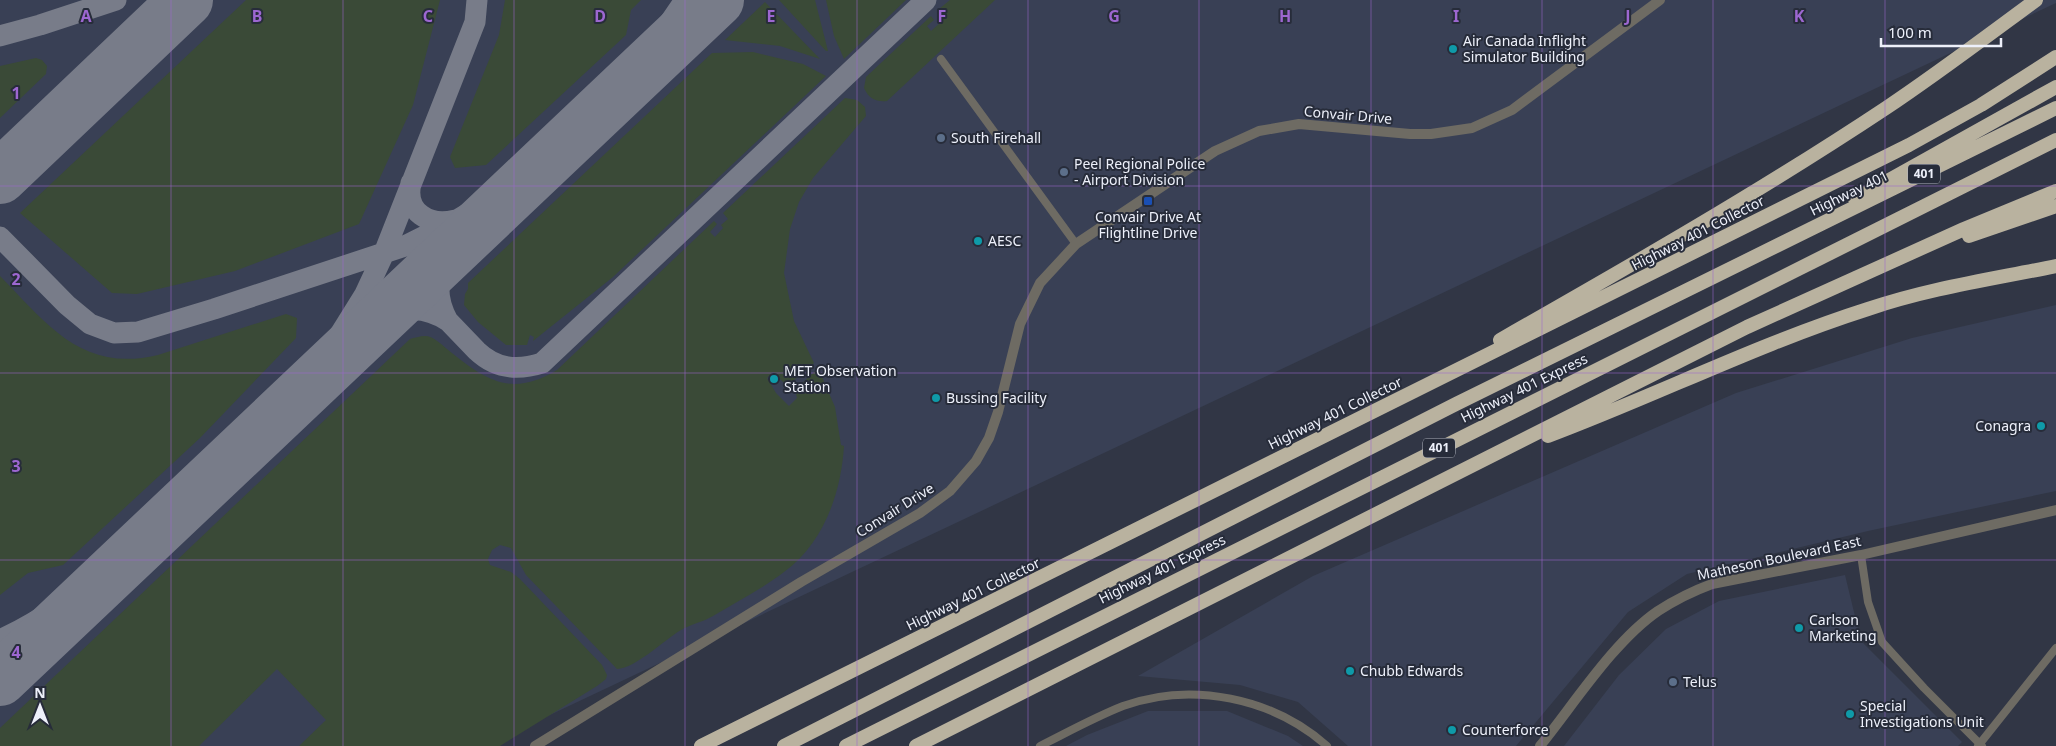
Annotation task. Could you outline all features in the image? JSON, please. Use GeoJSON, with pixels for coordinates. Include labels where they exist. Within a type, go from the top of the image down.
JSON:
{"type":"FeatureCollection","features":[{"type":"Feature","properties":{"kind":"highway"},"geometry":{"type":"LineString","coordinates":[[1425,386],[1652,253],[1841,137],[1916,87],[2036,0]]}},
{"type":"Feature","properties":{"kind":"highway"},"geometry":{"type":"LineString","coordinates":[[1981,105],[2056,57]]}},
{"type":"Feature","properties":{"kind":"highway"},"geometry":{"type":"LineString","coordinates":[[1981,105],[2056,68]]}},
{"type":"Feature","properties":{"kind":"highway"},"geometry":{"type":"LineString","coordinates":[[1791,239],[1887,180],[2056,87]]}},
{"type":"Feature","properties":{"kind":"highway","name":"Highway 401 Collector"},"geometry":{"type":"LineString","coordinates":[[701,746],[1909,145],[1981,105]]}},
{"type":"Feature","properties":{"kind":"highway","name":"Highway 401"},"geometry":{"type":"LineString","coordinates":[[1791,239],[2056,108]]}},
{"type":"Feature","properties":{"kind":"highway","name":"Highway 401 Express"},"geometry":{"type":"LineString","coordinates":[[846,746],[2056,140]]}},
{"type":"Feature","properties":{"kind":"highway"},"geometry":{"type":"LineString","coordinates":[[1867,273],[1964,229],[2056,191]]}},
{"type":"Feature","properties":{"kind":"highway"},"geometry":{"type":"LineString","coordinates":[[1867,273],[2056,206]]}},
{"type":"Feature","properties":{"kind":"highway","name":"Highway 401 Express"},"geometry":{"type":"LineString","coordinates":[[784,746],[1465,400],[1791,239]]}},
{"type":"Feature","properties":{"kind":"highway"},"geometry":{"type":"LineString","coordinates":[[1484,460],[1580,424],[1836,319],[1936,289],[2056,266]]}},
{"type":"Feature","properties":{"kind":"highway","name":"401"},"geometry":{"type":"LineString","coordinates":[[916,746],[1747,327],[1867,273]]}},
{"type":"Feature","properties":{"kind":"street","name":"Convair Drive"},"geometry":{"type":"LineString","coordinates":[[535,746],[793,587],[920,513],[950,491],[976,461],[989,438],[1000,405],[1020,324],[1040,283],[1076,244],[1214,151],[1259,131],[1285,126],[1315,125],[1431,134],[1456,132],[1489,122],[1512,110],[1660,0]]}},
{"type":"Feature","properties":{"kind":"street"},"geometry":{"type":"LineString","coordinates":[[941,59],[1076,244]]}},
{"type":"Feature","properties":{"kind":"street","name":"Matheson Boulevard East"},"geometry":{"type":"LineString","coordinates":[[1540,746],[1603,665],[1642,624],[1671,603],[1712,584],[1861,555],[2056,510]]}},
{"type":"Feature","properties":{"kind":"street"},"geometry":{"type":"LineString","coordinates":[[1861,555],[1868,602],[1882,642],[1980,745],[2056,648]]}},
{"type":"Feature","properties":{"kind":"street"},"geometry":{"type":"LineString","coordinates":[[1040,746],[1124,706],[1154,698],[1203,695],[1232,698],[1262,706],[1288,719],[1327,746]]}},
{"type":"Feature","properties":{"kind":"shaded area"},"geometry":{"type":"Polygon","coordinates":[[[0,0],[2056,0],[2056,3],[484,746],[0,746],[0,0]]]}},
{"type":"Feature","properties":{"kind":"shaded area"},"geometry":{"type":"Polygon","coordinates":[[[2056,305],[2056,491],[1868,531],[1687,574],[1628,612],[1516,746],[1348,746],[1298,702],[1240,685],[1138,676],[1313,576],[1736,393],[1912,338],[2056,305]]]}},
{"type":"Feature","properties":{"kind":"shaded area"},"geometry":{"type":"Polygon","coordinates":[[[1845,575],[1861,641],[1962,742],[1958,746],[1564,746],[1619,675],[1666,629],[1719,601],[1845,575]]]}},
{"type":"Feature","properties":{"kind":"shaded area"},"geometry":{"type":"Polygon","coordinates":[[[1148,711],[1227,711],[1288,736],[1303,746],[1066,746],[1087,735],[1148,711]]]}},
{"type":"Feature","properties":{"kind":"green space"},"geometry":{"type":"Polygon","coordinates":[[[246,0],[440,0],[413,105],[359,224],[235,271],[137,294],[112,293],[20,213],[246,0]]]}},
{"type":"Feature","properties":{"kind":"green space"},"geometry":{"type":"Polygon","coordinates":[[[505,0],[641,0],[631,10],[626,35],[486,165],[455,168],[450,157],[499,35],[505,0]]]}},
{"type":"Feature","properties":{"kind":"green space"},"geometry":{"type":"Polygon","coordinates":[[[779,0],[815,0],[828,51],[826,51],[779,0]]]}},
{"type":"Feature","properties":{"kind":"green space"},"geometry":{"type":"Polygon","coordinates":[[[826,0],[906,0],[844,59],[834,36],[826,0]]]}},
{"type":"Feature","properties":{"kind":"green space"},"geometry":{"type":"Polygon","coordinates":[[[950,0],[995,0],[887,101],[879,101],[871,97],[864,88],[866,77],[931,16],[934,20],[927,26],[931,31],[940,23],[938,20],[944,14],[939,9],[950,0]]]}},
{"type":"Feature","properties":{"kind":"green space"},"geometry":{"type":"Polygon","coordinates":[[[765,2],[820,59],[780,46],[725,40],[765,2]]]}},
{"type":"Feature","properties":{"kind":"green space"},"geometry":{"type":"Polygon","coordinates":[[[753,52],[803,64],[826,76],[613,277],[533,341],[534,337],[530,335],[527,345],[506,345],[478,322],[464,305],[468,283],[712,53],[753,52]]]}},
{"type":"Feature","properties":{"kind":"green space"},"geometry":{"type":"Polygon","coordinates":[[[36,58],[42,60],[47,66],[46,74],[0,118],[0,66],[36,58]]]}},
{"type":"Feature","properties":{"kind":"green space"},"geometry":{"type":"Polygon","coordinates":[[[845,98],[857,100],[865,107],[866,116],[813,178],[799,202],[790,229],[784,273],[794,321],[814,363],[787,386],[773,372],[767,378],[776,393],[789,406],[797,398],[795,390],[815,371],[819,370],[835,407],[841,445],[844,446],[842,464],[834,499],[820,532],[810,547],[784,572],[758,590],[713,616],[681,630],[633,664],[617,669],[526,575],[511,548],[500,545],[492,550],[488,559],[490,565],[511,572],[520,579],[602,665],[607,675],[606,679],[597,686],[500,746],[299,746],[326,720],[277,669],[199,746],[0,746],[0,728],[410,339],[423,336],[431,337],[486,377],[499,382],[512,384],[526,383],[557,370],[714,221],[717,224],[710,232],[715,237],[723,228],[721,225],[728,219],[723,213],[845,98]]]}},
{"type":"Feature","properties":{"kind":"green space"},"geometry":{"type":"Polygon","coordinates":[[[0,276],[34,312],[68,341],[87,351],[108,357],[131,359],[158,355],[286,314],[297,318],[296,338],[200,438],[63,565],[28,573],[0,595],[0,276]]]}},
{"type":"Feature","properties":{"kind":"taxiway"},"geometry":{"type":"LineString","coordinates":[[0,36],[116,0]]}},
{"type":"Feature","properties":{"kind":"taxiway"},"geometry":{"type":"LineString","coordinates":[[143,41],[181,0]]}},
{"type":"Feature","properties":{"kind":"taxiway"},"geometry":{"type":"LineString","coordinates":[[259,434],[337,339],[365,294],[384,253],[475,22],[477,0]]}},
{"type":"Feature","properties":{"kind":"taxiway"},"geometry":{"type":"LineString","coordinates":[[631,79],[685,0]]}},
{"type":"Feature","properties":{"kind":"taxiway"},"geometry":{"type":"LineString","coordinates":[[404,275],[484,357],[507,367],[533,366],[542,363],[926,0]]}},
{"type":"Feature","properties":{"kind":"taxiway"},"geometry":{"type":"LineString","coordinates":[[0,237],[67,305],[90,324],[114,333],[138,332],[405,246],[457,220],[530,176]]}},
{"type":"Feature","properties":{"kind":"taxiway"},"geometry":{"type":"LineString","coordinates":[[411,183],[411,202],[421,215],[437,221],[455,220]]}},
{"type":"Feature","properties":{"kind":"taxiway"},"geometry":{"type":"LineString","coordinates":[[325,373],[366,332],[380,321],[395,313],[411,310],[429,312],[448,321],[440,301],[439,283],[443,267],[464,239],[507,200]]}},
{"type":"Feature","properties":{"kind":"taxiway"},"geometry":{"type":"LineString","coordinates":[[0,640],[52,611],[133,553]]}},
{"type":"Feature","properties":{"kind":"runway"},"geometry":{"type":"LineString","coordinates":[[0,177],[186,0]]}},
{"type":"Feature","properties":{"kind":"runway"},"geometry":{"type":"LineString","coordinates":[[0,679],[717,0]]}},
{"type":"Feature","properties":{"kind":"place","name":"Air Canada Inflight Simulator Building"},"geometry":{"type":"Point","coordinates":[1453,49]}},
{"type":"Feature","properties":{"kind":"place","name":"South Firehall"},"geometry":{"type":"Point","coordinates":[941,138]}},
{"type":"Feature","properties":{"kind":"place","name":"Peel Regional Police - Airport Division"},"geometry":{"type":"Point","coordinates":[1064,172]}},
{"type":"Feature","properties":{"kind":"place","name":"Convair Drive At Flightline Drive"},"geometry":{"type":"Point","coordinates":[1148,201]}},
{"type":"Feature","properties":{"kind":"place","name":"AESC"},"geometry":{"type":"Point","coordinates":[978,241]}},
{"type":"Feature","properties":{"kind":"place","name":"MET Observation Station"},"geometry":{"type":"Point","coordinates":[774,379]}},
{"type":"Feature","properties":{"kind":"place","name":"Bussing Facility"},"geometry":{"type":"Point","coordinates":[936,398]}},
{"type":"Feature","properties":{"kind":"place","name":"Conagra"},"geometry":{"type":"Point","coordinates":[2041,426]}},
{"type":"Feature","properties":{"kind":"place","name":"Carlson Marketing"},"geometry":{"type":"Point","coordinates":[1799,628]}},
{"type":"Feature","properties":{"kind":"place","name":"Chubb Edwards"},"geometry":{"type":"Point","coordinates":[1350,671]}},
{"type":"Feature","properties":{"kind":"place","name":"Telus"},"geometry":{"type":"Point","coordinates":[1673,682]}},
{"type":"Feature","properties":{"kind":"place","name":"Special Investigations Unit"},"geometry":{"type":"Point","coordinates":[1850,714]}},
{"type":"Feature","properties":{"kind":"place","name":"Counterforce"},"geometry":{"type":"Point","coordinates":[1452,730]}}]}
